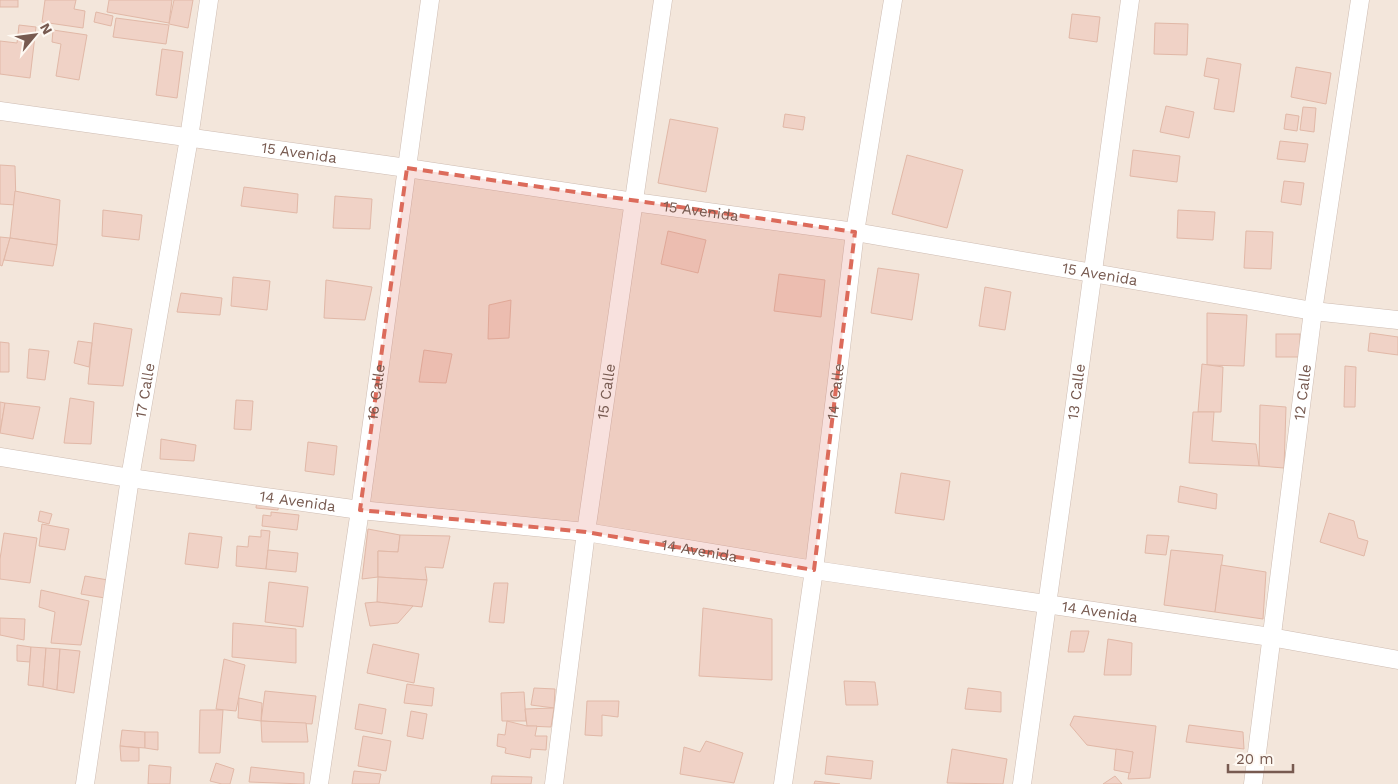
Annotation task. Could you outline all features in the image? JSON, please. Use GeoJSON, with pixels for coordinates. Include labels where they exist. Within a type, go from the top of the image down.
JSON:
{"type":"FeatureCollection","features":[{"type":"Feature","properties":{"kind":"street","name":"17 Calle"},"geometry":{"type":"LineString","coordinates":[[85,784],[130,478],[188,138],[209,0]]}},
{"type":"Feature","properties":{"kind":"street","name":"16 Calle"},"geometry":{"type":"LineString","coordinates":[[319,784],[360,510],[430,0]]}},
{"type":"Feature","properties":{"kind":"street","name":"15 Calle"},"geometry":{"type":"LineString","coordinates":[[554,784],[586,532],[663,0]]}},
{"type":"Feature","properties":{"kind":"street","name":"14 Calle"},"geometry":{"type":"LineString","coordinates":[[783,784],[814,570],[855,232],[893,0]]}},
{"type":"Feature","properties":{"kind":"street","name":"13 Calle"},"geometry":{"type":"LineString","coordinates":[[1022,784],[1130,0]]}},
{"type":"Feature","properties":{"kind":"street","name":"12 Calle"},"geometry":{"type":"LineString","coordinates":[[1253,784],[1313,311],[1360,0]]}},
{"type":"Feature","properties":{"kind":"street","name":"15 Avenida"},"geometry":{"type":"LineString","coordinates":[[0,111],[855,232],[1313,311],[1398,320]]}},
{"type":"Feature","properties":{"kind":"street","name":"14 Avenida"},"geometry":{"type":"LineString","coordinates":[[0,457],[130,478],[360,510],[586,532],[814,570],[1271,637],[1398,660]]}},
{"type":"Feature","properties":{"kind":"highlighted area"},"geometry":{"type":"Polygon","coordinates":[[[407,168],[855,232],[814,570],[586,532],[360,510],[407,168]]]}},
{"type":"Feature","properties":{"kind":"shaded area"},"geometry":{"type":"Polygon","coordinates":[[[0,0],[1398,0],[1398,784],[0,784],[0,0]]]}},
{"type":"Feature","properties":{"kind":"building"},"geometry":{"type":"Polygon","coordinates":[[[0,0],[18,0],[18,7],[0,7],[0,0]]]}},
{"type":"Feature","properties":{"kind":"building"},"geometry":{"type":"Polygon","coordinates":[[[45,0],[76,0],[74,9],[85,11],[83,28],[42,22],[45,0]]]}},
{"type":"Feature","properties":{"kind":"building"},"geometry":{"type":"Polygon","coordinates":[[[109,0],[172,0],[169,23],[107,12],[109,0]]]}},
{"type":"Feature","properties":{"kind":"building"},"geometry":{"type":"Polygon","coordinates":[[[174,0],[193,0],[188,28],[169,24],[174,0]]]}},
{"type":"Feature","properties":{"kind":"building"},"geometry":{"type":"Polygon","coordinates":[[[96,12],[113,16],[111,26],[94,22],[96,12]]]}},
{"type":"Feature","properties":{"kind":"building"},"geometry":{"type":"Polygon","coordinates":[[[1072,14],[1100,17],[1097,42],[1069,38],[1072,14]]]}},
{"type":"Feature","properties":{"kind":"building"},"geometry":{"type":"Polygon","coordinates":[[[116,18],[169,25],[166,44],[113,37],[116,18]]]}},
{"type":"Feature","properties":{"kind":"building"},"geometry":{"type":"Polygon","coordinates":[[[1155,23],[1188,24],[1187,55],[1154,54],[1155,23]]]}},
{"type":"Feature","properties":{"kind":"building"},"geometry":{"type":"Polygon","coordinates":[[[19,25],[36,27],[30,78],[0,74],[0,41],[17,43],[19,25]]]}},
{"type":"Feature","properties":{"kind":"building"},"geometry":{"type":"Polygon","coordinates":[[[53,30],[87,35],[79,80],[56,76],[61,44],[52,42],[53,30]]]}},
{"type":"Feature","properties":{"kind":"building"},"geometry":{"type":"Polygon","coordinates":[[[162,49],[183,52],[177,98],[156,95],[162,49]]]}},
{"type":"Feature","properties":{"kind":"building"},"geometry":{"type":"Polygon","coordinates":[[[1207,58],[1241,64],[1234,112],[1214,109],[1219,79],[1204,76],[1207,58]]]}},
{"type":"Feature","properties":{"kind":"building"},"geometry":{"type":"Polygon","coordinates":[[[1296,67],[1331,73],[1326,104],[1291,97],[1296,67]]]}},
{"type":"Feature","properties":{"kind":"building"},"geometry":{"type":"Polygon","coordinates":[[[1166,106],[1194,112],[1189,138],[1160,132],[1166,106]]]}},
{"type":"Feature","properties":{"kind":"building"},"geometry":{"type":"Polygon","coordinates":[[[1303,107],[1316,108],[1314,132],[1300,130],[1303,107]]]}},
{"type":"Feature","properties":{"kind":"building"},"geometry":{"type":"Polygon","coordinates":[[[785,114],[805,117],[803,130],[783,127],[785,114]]]}},
{"type":"Feature","properties":{"kind":"building"},"geometry":{"type":"Polygon","coordinates":[[[1286,114],[1299,116],[1297,131],[1284,129],[1286,114]]]}},
{"type":"Feature","properties":{"kind":"building"},"geometry":{"type":"Polygon","coordinates":[[[670,119],[718,128],[706,192],[658,183],[670,119]]]}},
{"type":"Feature","properties":{"kind":"building"},"geometry":{"type":"Polygon","coordinates":[[[1280,141],[1308,144],[1305,162],[1277,159],[1280,141]]]}},
{"type":"Feature","properties":{"kind":"building"},"geometry":{"type":"Polygon","coordinates":[[[1133,150],[1180,156],[1177,182],[1130,176],[1133,150]]]}},
{"type":"Feature","properties":{"kind":"building"},"geometry":{"type":"Polygon","coordinates":[[[907,155],[963,170],[947,228],[892,214],[907,155]]]}},
{"type":"Feature","properties":{"kind":"building"},"geometry":{"type":"Polygon","coordinates":[[[0,165],[15,166],[16,205],[0,204],[0,165]]]}},
{"type":"Feature","properties":{"kind":"building"},"geometry":{"type":"Polygon","coordinates":[[[1284,181],[1304,183],[1301,205],[1281,202],[1284,181]]]}},
{"type":"Feature","properties":{"kind":"building"},"geometry":{"type":"Polygon","coordinates":[[[244,187],[298,194],[297,213],[241,206],[244,187]]]}},
{"type":"Feature","properties":{"kind":"building"},"geometry":{"type":"Polygon","coordinates":[[[15,191],[60,200],[57,245],[10,238],[15,191]]]}},
{"type":"Feature","properties":{"kind":"building"},"geometry":{"type":"Polygon","coordinates":[[[335,196],[372,199],[370,229],[333,228],[335,196]]]}},
{"type":"Feature","properties":{"kind":"building"},"geometry":{"type":"Polygon","coordinates":[[[103,210],[142,215],[139,240],[102,236],[103,210]]]}},
{"type":"Feature","properties":{"kind":"building"},"geometry":{"type":"Polygon","coordinates":[[[1178,210],[1215,212],[1213,240],[1177,238],[1178,210]]]}},
{"type":"Feature","properties":{"kind":"building"},"geometry":{"type":"Polygon","coordinates":[[[668,231],[706,240],[698,273],[661,264],[668,231]]]}},
{"type":"Feature","properties":{"kind":"building"},"geometry":{"type":"Polygon","coordinates":[[[1246,231],[1273,232],[1271,269],[1244,268],[1246,231]]]}},
{"type":"Feature","properties":{"kind":"building"},"geometry":{"type":"Polygon","coordinates":[[[0,237],[10,238],[2,266],[0,265],[0,237]]]}},
{"type":"Feature","properties":{"kind":"building"},"geometry":{"type":"Polygon","coordinates":[[[10,238],[57,245],[53,266],[4,260],[10,238]]]}},
{"type":"Feature","properties":{"kind":"building"},"geometry":{"type":"Polygon","coordinates":[[[878,268],[919,274],[912,320],[871,313],[878,268]]]}},
{"type":"Feature","properties":{"kind":"building"},"geometry":{"type":"Polygon","coordinates":[[[779,274],[825,280],[821,317],[774,311],[779,274]]]}},
{"type":"Feature","properties":{"kind":"building"},"geometry":{"type":"Polygon","coordinates":[[[233,277],[270,281],[267,310],[231,306],[233,277]]]}},
{"type":"Feature","properties":{"kind":"building"},"geometry":{"type":"Polygon","coordinates":[[[326,280],[372,287],[365,320],[324,318],[326,280]]]}},
{"type":"Feature","properties":{"kind":"building"},"geometry":{"type":"Polygon","coordinates":[[[985,287],[1011,292],[1005,330],[979,326],[985,287]]]}},
{"type":"Feature","properties":{"kind":"building"},"geometry":{"type":"Polygon","coordinates":[[[181,293],[222,298],[220,315],[177,312],[181,293]]]}},
{"type":"Feature","properties":{"kind":"building"},"geometry":{"type":"Polygon","coordinates":[[[511,300],[509,338],[488,339],[489,305],[511,300]]]}},
{"type":"Feature","properties":{"kind":"building"},"geometry":{"type":"Polygon","coordinates":[[[1207,313],[1247,315],[1244,366],[1207,365],[1207,313]]]}},
{"type":"Feature","properties":{"kind":"building"},"geometry":{"type":"Polygon","coordinates":[[[94,323],[132,329],[123,386],[88,384],[94,323]]]}},
{"type":"Feature","properties":{"kind":"building"},"geometry":{"type":"Polygon","coordinates":[[[1370,333],[1398,337],[1398,355],[1368,351],[1370,333]]]}},
{"type":"Feature","properties":{"kind":"building"},"geometry":{"type":"Polygon","coordinates":[[[1276,334],[1300,334],[1300,357],[1276,357],[1276,334]]]}},
{"type":"Feature","properties":{"kind":"building"},"geometry":{"type":"Polygon","coordinates":[[[78,341],[92,343],[89,367],[74,363],[78,341]]]}},
{"type":"Feature","properties":{"kind":"building"},"geometry":{"type":"Polygon","coordinates":[[[0,342],[9,343],[9,372],[0,372],[0,342]]]}},
{"type":"Feature","properties":{"kind":"building"},"geometry":{"type":"Polygon","coordinates":[[[29,349],[49,351],[45,380],[27,378],[29,349]]]}},
{"type":"Feature","properties":{"kind":"building"},"geometry":{"type":"Polygon","coordinates":[[[424,350],[452,354],[446,383],[419,382],[424,350]]]}},
{"type":"Feature","properties":{"kind":"building"},"geometry":{"type":"Polygon","coordinates":[[[1202,364],[1223,367],[1221,412],[1198,412],[1202,364]]]}},
{"type":"Feature","properties":{"kind":"building"},"geometry":{"type":"Polygon","coordinates":[[[1345,366],[1356,367],[1355,407],[1344,407],[1345,366]]]}},
{"type":"Feature","properties":{"kind":"building"},"geometry":{"type":"Polygon","coordinates":[[[70,398],[94,402],[91,444],[64,443],[70,398]]]}},
{"type":"Feature","properties":{"kind":"building"},"geometry":{"type":"Polygon","coordinates":[[[236,400],[253,401],[251,430],[234,429],[236,400]]]}},
{"type":"Feature","properties":{"kind":"building"},"geometry":{"type":"Polygon","coordinates":[[[0,402],[5,403],[0,432],[0,402]]]}},
{"type":"Feature","properties":{"kind":"building"},"geometry":{"type":"Polygon","coordinates":[[[5,403],[40,407],[33,439],[0,433],[5,403]]]}},
{"type":"Feature","properties":{"kind":"building"},"geometry":{"type":"Polygon","coordinates":[[[1260,405],[1286,407],[1284,468],[1259,466],[1260,405]]]}},
{"type":"Feature","properties":{"kind":"building"},"geometry":{"type":"Polygon","coordinates":[[[1193,412],[1214,412],[1212,441],[1256,444],[1259,466],[1189,463],[1193,412]]]}},
{"type":"Feature","properties":{"kind":"building"},"geometry":{"type":"Polygon","coordinates":[[[161,439],[196,445],[194,461],[160,459],[161,439]]]}},
{"type":"Feature","properties":{"kind":"building"},"geometry":{"type":"Polygon","coordinates":[[[308,442],[337,446],[334,475],[305,471],[308,442]]]}},
{"type":"Feature","properties":{"kind":"building"},"geometry":{"type":"Polygon","coordinates":[[[901,473],[950,481],[944,520],[895,513],[901,473]]]}},
{"type":"Feature","properties":{"kind":"building"},"geometry":{"type":"Polygon","coordinates":[[[1180,486],[1217,494],[1216,509],[1178,502],[1180,486]]]}},
{"type":"Feature","properties":{"kind":"building"},"geometry":{"type":"Polygon","coordinates":[[[257,498],[279,500],[278,510],[256,508],[257,498]]]}},
{"type":"Feature","properties":{"kind":"building"},"geometry":{"type":"Polygon","coordinates":[[[40,511],[52,514],[49,524],[38,521],[40,511]]]}},
{"type":"Feature","properties":{"kind":"building"},"geometry":{"type":"Polygon","coordinates":[[[271,512],[299,515],[297,530],[262,526],[263,515],[271,516],[271,512]]]}},
{"type":"Feature","properties":{"kind":"building"},"geometry":{"type":"Polygon","coordinates":[[[1329,513],[1354,521],[1358,538],[1368,541],[1364,556],[1320,542],[1329,513]]]}},
{"type":"Feature","properties":{"kind":"building"},"geometry":{"type":"Polygon","coordinates":[[[42,524],[69,529],[65,550],[39,546],[42,524]]]}},
{"type":"Feature","properties":{"kind":"building"},"geometry":{"type":"Polygon","coordinates":[[[368,529],[400,535],[398,552],[378,551],[378,577],[362,579],[368,529]]]}},
{"type":"Feature","properties":{"kind":"building"},"geometry":{"type":"Polygon","coordinates":[[[261,530],[270,531],[266,569],[236,566],[237,546],[248,547],[249,536],[261,537],[261,530]]]}},
{"type":"Feature","properties":{"kind":"building"},"geometry":{"type":"Polygon","coordinates":[[[4,533],[37,538],[30,583],[0,579],[0,559],[4,533]]]}},
{"type":"Feature","properties":{"kind":"building"},"geometry":{"type":"Polygon","coordinates":[[[189,533],[222,537],[218,568],[185,564],[189,533]]]}},
{"type":"Feature","properties":{"kind":"building"},"geometry":{"type":"Polygon","coordinates":[[[400,535],[450,536],[443,568],[425,567],[427,580],[378,577],[378,551],[398,552],[400,535]]]}},
{"type":"Feature","properties":{"kind":"building"},"geometry":{"type":"Polygon","coordinates":[[[1147,535],[1169,536],[1166,555],[1145,553],[1147,535]]]}},
{"type":"Feature","properties":{"kind":"building"},"geometry":{"type":"Polygon","coordinates":[[[268,550],[298,553],[296,572],[266,569],[268,550]]]}},
{"type":"Feature","properties":{"kind":"building"},"geometry":{"type":"Polygon","coordinates":[[[1171,550],[1223,555],[1215,612],[1164,605],[1171,550]]]}},
{"type":"Feature","properties":{"kind":"building"},"geometry":{"type":"Polygon","coordinates":[[[1221,565],[1266,572],[1263,619],[1215,612],[1221,565]]]}},
{"type":"Feature","properties":{"kind":"building"},"geometry":{"type":"Polygon","coordinates":[[[85,576],[108,580],[105,598],[81,594],[85,576]]]}},
{"type":"Feature","properties":{"kind":"building"},"geometry":{"type":"Polygon","coordinates":[[[378,577],[427,580],[422,607],[377,602],[378,577]]]}},
{"type":"Feature","properties":{"kind":"building"},"geometry":{"type":"Polygon","coordinates":[[[269,582],[308,587],[303,627],[265,622],[269,582]]]}},
{"type":"Feature","properties":{"kind":"building"},"geometry":{"type":"Polygon","coordinates":[[[494,583],[508,583],[504,623],[489,622],[494,583]]]}},
{"type":"Feature","properties":{"kind":"building"},"geometry":{"type":"Polygon","coordinates":[[[41,590],[89,601],[81,645],[51,643],[55,612],[39,607],[41,590]]]}},
{"type":"Feature","properties":{"kind":"building"},"geometry":{"type":"Polygon","coordinates":[[[377,602],[413,606],[398,623],[370,626],[365,603],[377,602]]]}},
{"type":"Feature","properties":{"kind":"building"},"geometry":{"type":"Polygon","coordinates":[[[703,608],[772,619],[772,680],[699,676],[703,608]]]}},
{"type":"Feature","properties":{"kind":"building"},"geometry":{"type":"Polygon","coordinates":[[[0,618],[25,619],[24,640],[0,635],[0,618]]]}},
{"type":"Feature","properties":{"kind":"building"},"geometry":{"type":"Polygon","coordinates":[[[233,623],[296,629],[296,663],[232,657],[233,623]]]}},
{"type":"Feature","properties":{"kind":"building"},"geometry":{"type":"Polygon","coordinates":[[[1071,631],[1089,631],[1084,652],[1068,652],[1071,631]]]}},
{"type":"Feature","properties":{"kind":"building"},"geometry":{"type":"Polygon","coordinates":[[[1108,639],[1132,643],[1131,675],[1104,675],[1108,639]]]}},
{"type":"Feature","properties":{"kind":"building"},"geometry":{"type":"Polygon","coordinates":[[[373,644],[419,654],[414,683],[367,673],[373,644]]]}},
{"type":"Feature","properties":{"kind":"building"},"geometry":{"type":"Polygon","coordinates":[[[17,645],[31,647],[30,662],[17,661],[17,645]]]}},
{"type":"Feature","properties":{"kind":"building"},"geometry":{"type":"Polygon","coordinates":[[[31,647],[46,648],[43,687],[28,685],[31,647]]]}},
{"type":"Feature","properties":{"kind":"building"},"geometry":{"type":"Polygon","coordinates":[[[46,648],[60,649],[57,690],[43,687],[46,648]]]}},
{"type":"Feature","properties":{"kind":"building"},"geometry":{"type":"Polygon","coordinates":[[[60,649],[80,651],[74,693],[57,690],[60,649]]]}},
{"type":"Feature","properties":{"kind":"building"},"geometry":{"type":"Polygon","coordinates":[[[224,659],[245,665],[236,711],[216,709],[224,659]]]}},
{"type":"Feature","properties":{"kind":"building"},"geometry":{"type":"Polygon","coordinates":[[[844,681],[875,682],[878,705],[846,705],[844,681]]]}},
{"type":"Feature","properties":{"kind":"building"},"geometry":{"type":"Polygon","coordinates":[[[407,684],[434,688],[432,706],[404,703],[407,684]]]}},
{"type":"Feature","properties":{"kind":"building"},"geometry":{"type":"Polygon","coordinates":[[[534,688],[555,689],[554,708],[531,705],[534,688]]]}},
{"type":"Feature","properties":{"kind":"building"},"geometry":{"type":"Polygon","coordinates":[[[968,688],[1001,692],[1001,712],[965,709],[968,688]]]}},
{"type":"Feature","properties":{"kind":"building"},"geometry":{"type":"Polygon","coordinates":[[[265,691],[316,696],[312,724],[261,721],[265,691]]]}},
{"type":"Feature","properties":{"kind":"building"},"geometry":{"type":"Polygon","coordinates":[[[524,692],[526,721],[502,721],[501,693],[524,692]]]}},
{"type":"Feature","properties":{"kind":"building"},"geometry":{"type":"Polygon","coordinates":[[[239,698],[262,703],[261,721],[238,718],[239,698]]]}},
{"type":"Feature","properties":{"kind":"building"},"geometry":{"type":"Polygon","coordinates":[[[587,701],[619,701],[618,717],[602,715],[602,736],[585,735],[587,701]]]}},
{"type":"Feature","properties":{"kind":"building"},"geometry":{"type":"Polygon","coordinates":[[[359,704],[386,709],[382,734],[355,729],[359,704]]]}},
{"type":"Feature","properties":{"kind":"building"},"geometry":{"type":"Polygon","coordinates":[[[554,708],[551,727],[527,726],[525,709],[554,708]]]}},
{"type":"Feature","properties":{"kind":"building"},"geometry":{"type":"Polygon","coordinates":[[[200,710],[223,710],[220,753],[199,753],[200,710]]]}},
{"type":"Feature","properties":{"kind":"building"},"geometry":{"type":"Polygon","coordinates":[[[411,711],[427,714],[423,739],[407,736],[411,711]]]}},
{"type":"Feature","properties":{"kind":"building"},"geometry":{"type":"Polygon","coordinates":[[[1074,716],[1156,726],[1150,778],[1128,779],[1133,752],[1087,745],[1070,725],[1074,716]]]}},
{"type":"Feature","properties":{"kind":"building"},"geometry":{"type":"Polygon","coordinates":[[[261,721],[306,723],[308,742],[262,742],[261,721]]]}},
{"type":"Feature","properties":{"kind":"building"},"geometry":{"type":"Polygon","coordinates":[[[507,721],[527,726],[537,726],[535,736],[547,736],[546,750],[531,749],[530,758],[505,753],[506,748],[497,746],[498,734],[505,735],[507,721]]]}},
{"type":"Feature","properties":{"kind":"building"},"geometry":{"type":"Polygon","coordinates":[[[1189,725],[1243,732],[1244,749],[1186,742],[1189,725]]]}},
{"type":"Feature","properties":{"kind":"building"},"geometry":{"type":"Polygon","coordinates":[[[122,730],[145,732],[145,748],[120,746],[122,730]]]}},
{"type":"Feature","properties":{"kind":"building"},"geometry":{"type":"Polygon","coordinates":[[[145,732],[158,732],[158,750],[145,748],[145,732]]]}},
{"type":"Feature","properties":{"kind":"building"},"geometry":{"type":"Polygon","coordinates":[[[363,736],[391,741],[386,771],[358,766],[363,736]]]}},
{"type":"Feature","properties":{"kind":"building"},"geometry":{"type":"Polygon","coordinates":[[[706,741],[743,753],[734,783],[680,774],[684,747],[700,752],[706,741]]]}},
{"type":"Feature","properties":{"kind":"building"},"geometry":{"type":"Polygon","coordinates":[[[120,746],[139,748],[139,761],[121,761],[120,746]]]}},
{"type":"Feature","properties":{"kind":"building"},"geometry":{"type":"Polygon","coordinates":[[[952,749],[1007,759],[1003,784],[947,783],[952,749]]]}},
{"type":"Feature","properties":{"kind":"building"},"geometry":{"type":"Polygon","coordinates":[[[1116,749],[1133,752],[1130,773],[1114,770],[1116,749]]]}},
{"type":"Feature","properties":{"kind":"building"},"geometry":{"type":"Polygon","coordinates":[[[827,756],[873,761],[871,779],[825,774],[827,756]]]}},
{"type":"Feature","properties":{"kind":"building"},"geometry":{"type":"Polygon","coordinates":[[[216,763],[234,769],[230,784],[210,781],[216,763]]]}},
{"type":"Feature","properties":{"kind":"building"},"geometry":{"type":"Polygon","coordinates":[[[149,765],[171,767],[170,784],[148,784],[149,765]]]}},
{"type":"Feature","properties":{"kind":"building"},"geometry":{"type":"Polygon","coordinates":[[[251,767],[304,773],[304,784],[249,782],[251,767]]]}},
{"type":"Feature","properties":{"kind":"building"},"geometry":{"type":"Polygon","coordinates":[[[354,771],[381,774],[379,784],[352,784],[354,771]]]}},
{"type":"Feature","properties":{"kind":"building"},"geometry":{"type":"Polygon","coordinates":[[[492,776],[532,777],[531,784],[491,784],[492,776]]]}},
{"type":"Feature","properties":{"kind":"building"},"geometry":{"type":"Polygon","coordinates":[[[1115,776],[1122,784],[1103,784],[1115,776]]]}},
{"type":"Feature","properties":{"kind":"building"},"geometry":{"type":"Polygon","coordinates":[[[815,781],[840,784],[814,784],[815,781]]]}}]}
